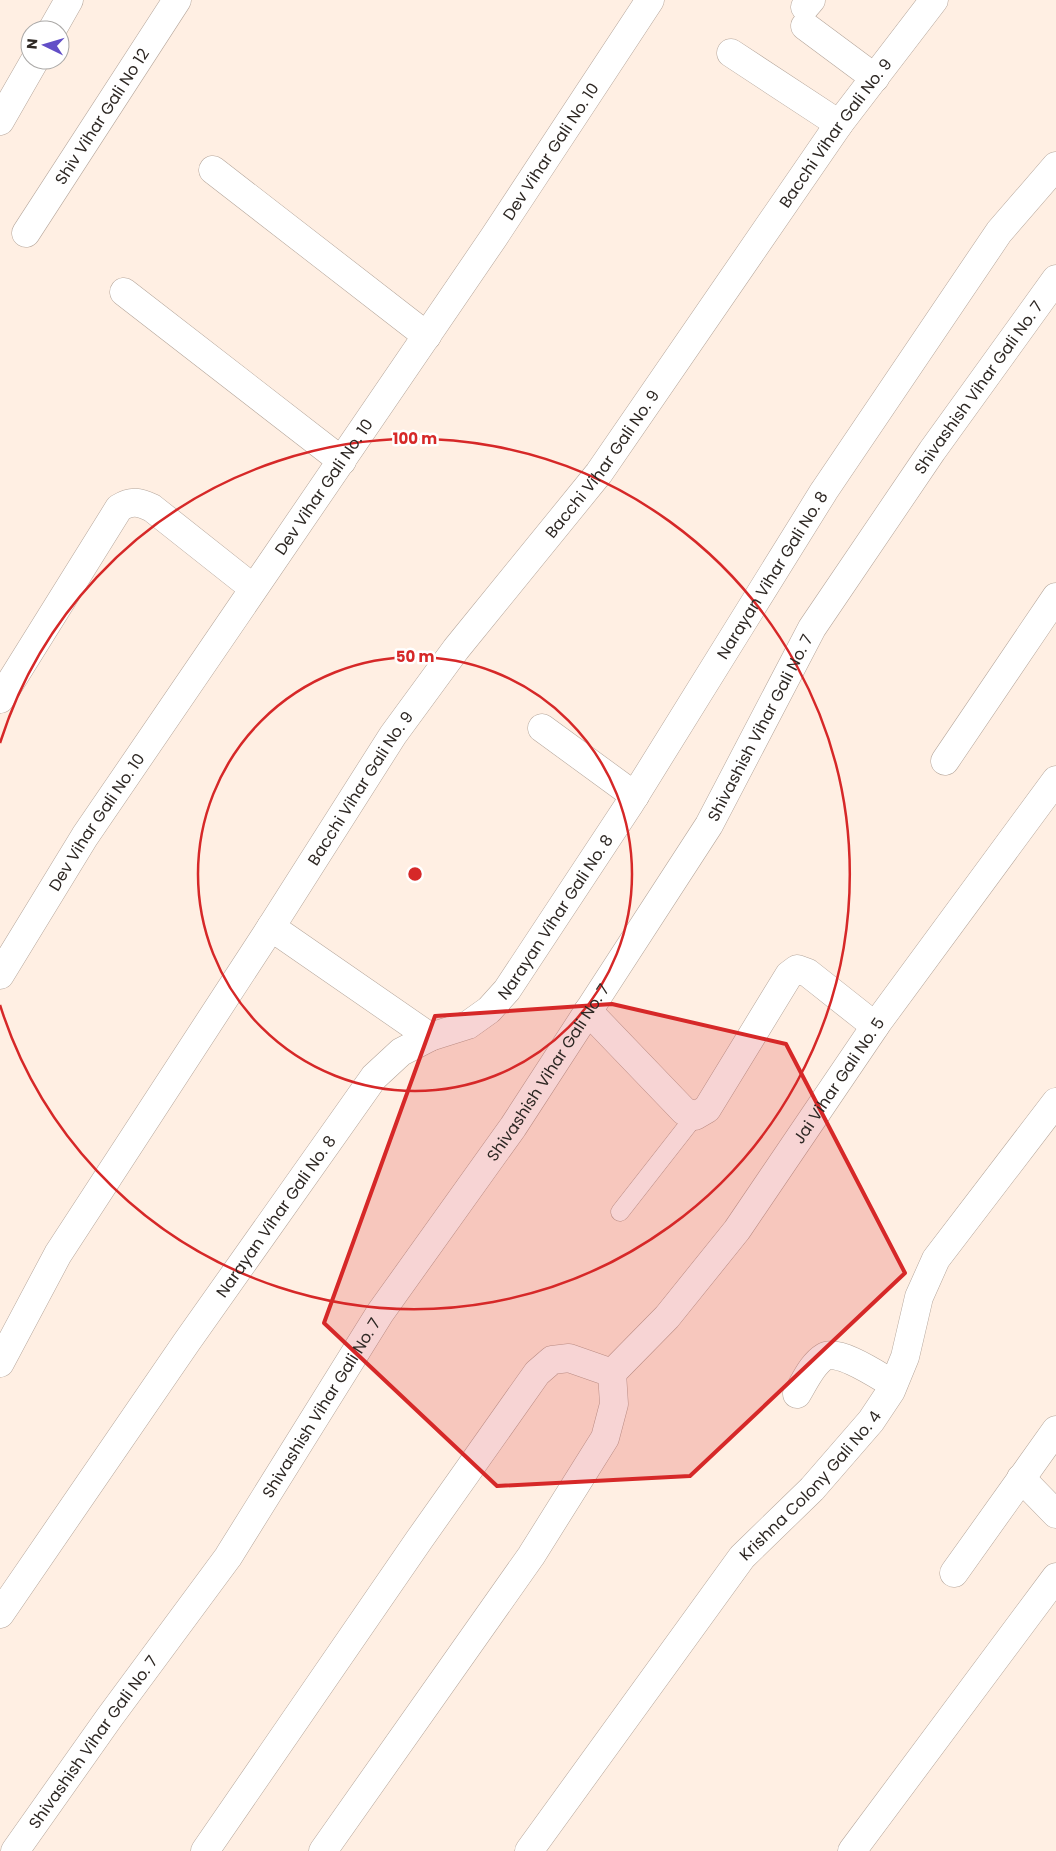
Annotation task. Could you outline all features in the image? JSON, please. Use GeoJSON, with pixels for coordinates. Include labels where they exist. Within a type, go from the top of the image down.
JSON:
{"type":"FeatureCollection","features":[{"type":"Feature","properties":{"kind":"street"},"geometry":{"type":"LineString","coordinates":[[58,20],[69,0]]}},
{"type":"Feature","properties":{"kind":"street","name":"Shiv Vihar Gali No 12"},"geometry":{"type":"LineString","coordinates":[[26,232],[177,0]]}},
{"type":"Feature","properties":{"kind":"street","name":"Dev Vihar Gali No. 10"},"geometry":{"type":"LineString","coordinates":[[0,975],[85,836],[427,336],[650,0]]}},
{"type":"Feature","properties":{"kind":"street","name":"Bacchi Vihar Gali No. 9"},"geometry":{"type":"LineString","coordinates":[[0,1363],[58,1254],[271,927],[393,735],[456,649],[598,473],[839,124],[934,0]]}},
{"type":"Feature","properties":{"kind":"street"},"geometry":{"type":"LineString","coordinates":[[807,11],[875,78]]}},
{"type":"Feature","properties":{"kind":"street"},"geometry":{"type":"LineString","coordinates":[[731,53],[839,124]]}},
{"type":"Feature","properties":{"kind":"street"},"geometry":{"type":"LineString","coordinates":[[0,121],[29,70]]}},
{"type":"Feature","properties":{"kind":"street","name":"Narayan Vihar Gali No. 8"},"geometry":{"type":"LineString","coordinates":[[0,1614],[191,1335],[374,1077],[401,1052],[430,1037],[468,1025],[489,1010],[507,990],[635,796],[824,491],[999,232],[1056,166]]}},
{"type":"Feature","properties":{"kind":"street"},"geometry":{"type":"LineString","coordinates":[[213,170],[427,336]]}},
{"type":"Feature","properties":{"kind":"street","name":"Shivashish Vihar Gali No. 7"},"geometry":{"type":"LineString","coordinates":[[15,1851],[109,1718],[228,1557],[380,1313],[513,1127],[708,825],[812,628],[938,444],[1056,279]]}},
{"type":"Feature","properties":{"kind":"street"},"geometry":{"type":"LineString","coordinates":[[124,292],[342,461]]}},
{"type":"Feature","properties":{"kind":"street"},"geometry":{"type":"LineString","coordinates":[[0,699],[119,508],[129,502],[140,502],[152,508],[253,588]]}},
{"type":"Feature","properties":{"kind":"street"},"geometry":{"type":"LineString","coordinates":[[945,761],[1056,597]]}},
{"type":"Feature","properties":{"kind":"street"},"geometry":{"type":"LineString","coordinates":[[542,728],[635,796]]}},
{"type":"Feature","properties":{"kind":"street","name":"Jai Vihar Gali No. 5"},"geometry":{"type":"LineString","coordinates":[[612,1373],[667,1317],[738,1230],[875,1026],[1056,780]]}},
{"type":"Feature","properties":{"kind":"street"},"geometry":{"type":"LineString","coordinates":[[271,927],[430,1037]]}},
{"type":"Feature","properties":{"kind":"street"},"geometry":{"type":"LineString","coordinates":[[588,1011],[684,1110],[695,1116],[707,1109],[789,975],[797,969],[808,973],[875,1026]]}},
{"type":"Feature","properties":{"kind":"street","name":"Krishna Colony Gali No. 4"},"geometry":{"type":"LineString","coordinates":[[528,1851],[742,1558],[818,1482],[871,1421],[893,1384],[905,1356],[919,1298],[936,1259],[1056,1102]]}},
{"type":"Feature","properties":{"kind":"street"},"geometry":{"type":"LineString","coordinates":[[797,1394],[816,1364],[825,1356],[837,1354],[893,1384]]}},
{"type":"Feature","properties":{"kind":"street"},"geometry":{"type":"LineString","coordinates":[[205,1851],[418,1540],[537,1373],[552,1360],[569,1358],[612,1373],[614,1404],[605,1438],[531,1556],[323,1851]]}},
{"type":"Feature","properties":{"kind":"street"},"geometry":{"type":"LineString","coordinates":[[954,1573],[1056,1430]]}},
{"type":"Feature","properties":{"kind":"street"},"geometry":{"type":"LineString","coordinates":[[1021,1478],[1056,1514]]}},
{"type":"Feature","properties":{"kind":"street"},"geometry":{"type":"LineString","coordinates":[[852,1851],[1056,1577]]}},
{"type":"Feature","properties":{"kind":"lane"},"geometry":{"type":"LineString","coordinates":[[620,1212],[695,1116]]}},
{"type":"Feature","properties":{"kind":"highlighted area"},"geometry":{"type":"Polygon","coordinates":[[[612,1004],[786,1044],[905,1273],[690,1476],[497,1486],[324,1323],[435,1016],[612,1004]]]}}]}
